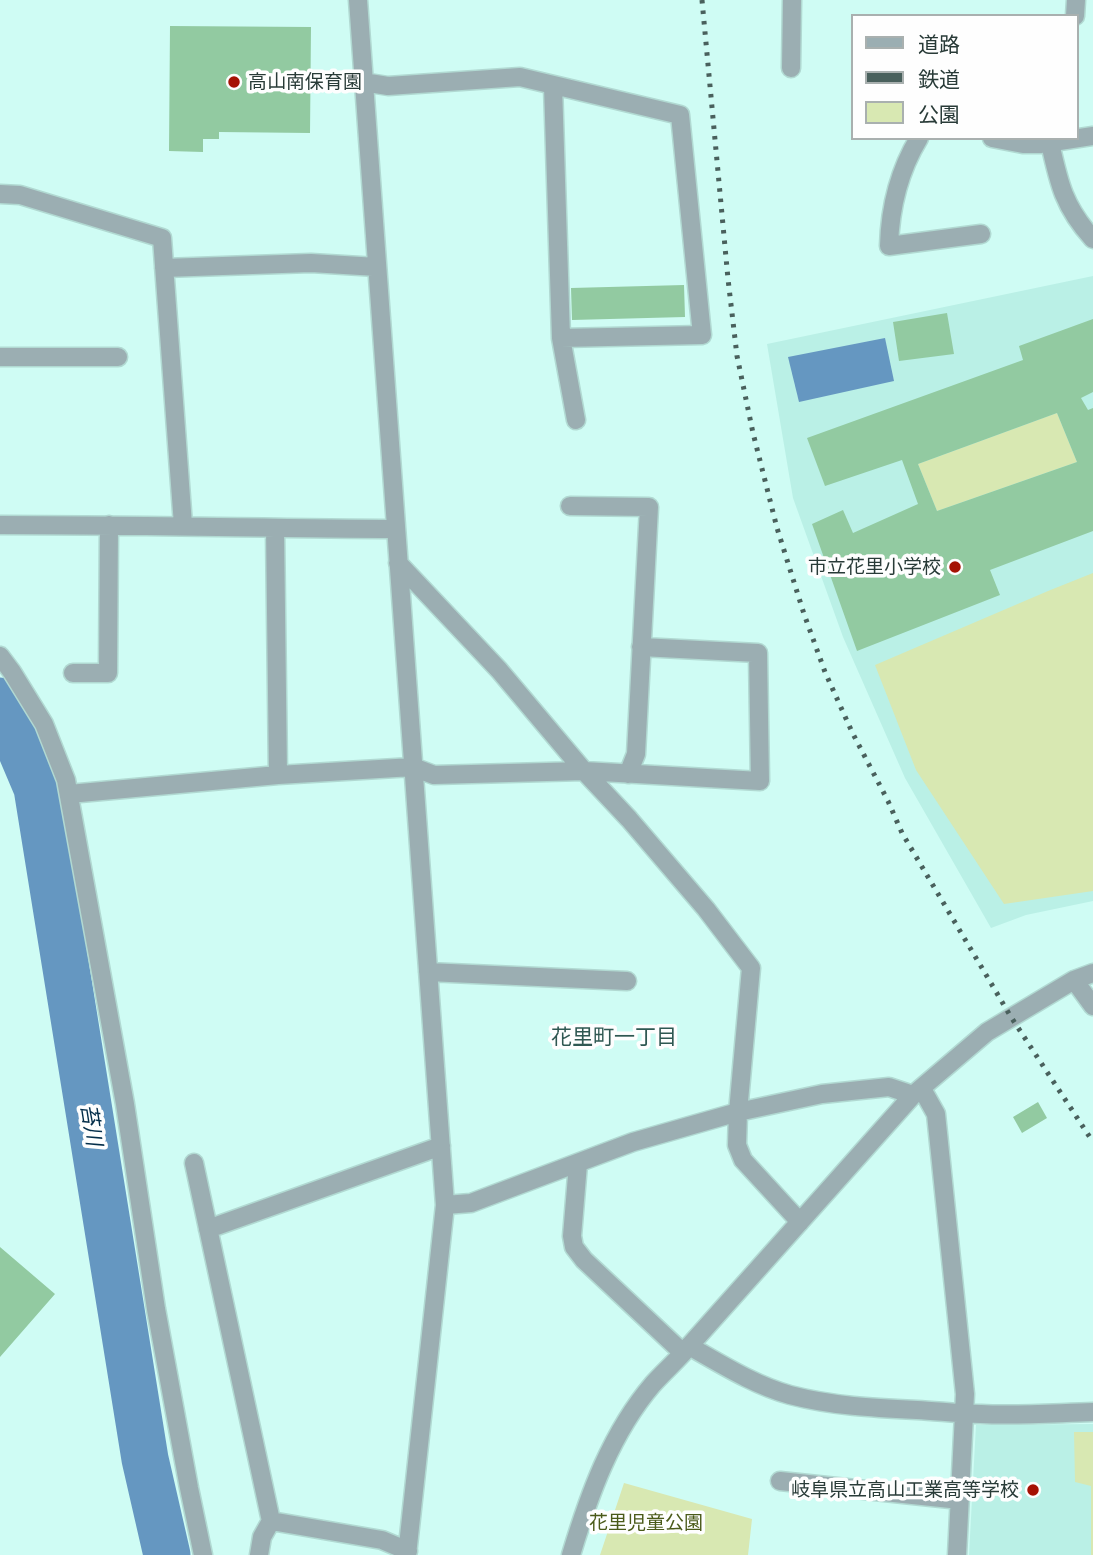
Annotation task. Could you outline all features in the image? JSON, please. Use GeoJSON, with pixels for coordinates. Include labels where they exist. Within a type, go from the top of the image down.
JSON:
{"type":"FeatureCollection","features":[{"type":"Feature","properties":{"kind":"street"},"geometry":{"type":"LineString","coordinates":[[271,1521],[382,1540],[407,1553],[445,1205],[358,0]]}},
{"type":"Feature","properties":{"kind":"street"},"geometry":{"type":"LineString","coordinates":[[792,0],[792,68]]}},
{"type":"Feature","properties":{"kind":"street"},"geometry":{"type":"LineString","coordinates":[[363,82],[388,86],[520,77],[680,115],[702,335],[561,338]]}},
{"type":"Feature","properties":{"kind":"street"},"geometry":{"type":"LineString","coordinates":[[553,86],[561,338],[576,420]]}},
{"type":"Feature","properties":{"kind":"street"},"geometry":{"type":"LineString","coordinates":[[918,140],[895,193],[889,246],[981,234]]}},
{"type":"Feature","properties":{"kind":"street"},"geometry":{"type":"LineString","coordinates":[[1002,140],[1023,144],[1044,142],[1064,198],[1074,216],[1093,239]]}},
{"type":"Feature","properties":{"kind":"street"},"geometry":{"type":"LineString","coordinates":[[0,194],[20,195],[162,238],[183,525]]}},
{"type":"Feature","properties":{"kind":"street"},"geometry":{"type":"LineString","coordinates":[[164,268],[312,263],[377,267]]}},
{"type":"Feature","properties":{"kind":"street"},"geometry":{"type":"LineString","coordinates":[[0,357],[118,357]]}},
{"type":"Feature","properties":{"kind":"street"},"geometry":{"type":"LineString","coordinates":[[570,506],[649,507],[636,754],[628,774]]}},
{"type":"Feature","properties":{"kind":"street"},"geometry":{"type":"LineString","coordinates":[[0,524],[396,528]]}},
{"type":"Feature","properties":{"kind":"street"},"geometry":{"type":"LineString","coordinates":[[73,673],[108,673],[109,524]]}},
{"type":"Feature","properties":{"kind":"street"},"geometry":{"type":"LineString","coordinates":[[275,528],[278,775]]}},
{"type":"Feature","properties":{"kind":"street"},"geometry":{"type":"LineString","coordinates":[[398,563],[499,670],[706,909],[751,968],[737,1145],[743,1160],[800,1222]]}},
{"type":"Feature","properties":{"kind":"street"},"geometry":{"type":"LineString","coordinates":[[69,794],[278,775],[413,767],[434,775],[584,771],[760,782],[758,653],[641,647]]}},
{"type":"Feature","properties":{"kind":"street"},"geometry":{"type":"LineString","coordinates":[[0,656],[44,724],[66,780],[125,1104],[156,1309],[203,1555]]}},
{"type":"Feature","properties":{"kind":"street"},"geometry":{"type":"LineString","coordinates":[[428,972],[627,981]]}},
{"type":"Feature","properties":{"kind":"street"},"geometry":{"type":"LineString","coordinates":[[571,1555],[592,1491],[618,1436],[652,1385],[917,1092],[987,1032],[1074,980],[1093,973]]}},
{"type":"Feature","properties":{"kind":"street"},"geometry":{"type":"LineString","coordinates":[[1074,980],[1093,1006]]}},
{"type":"Feature","properties":{"kind":"street"},"geometry":{"type":"LineString","coordinates":[[445,1205],[471,1203],[633,1142],[738,1112],[822,1094],[889,1087],[917,1092],[936,1114],[965,1394],[957,1555]]}},
{"type":"Feature","properties":{"kind":"street"},"geometry":{"type":"LineString","coordinates":[[208,1229],[441,1146]]}},
{"type":"Feature","properties":{"kind":"street"},"geometry":{"type":"LineString","coordinates":[[194,1163],[271,1521],[262,1537],[259,1555]]}},
{"type":"Feature","properties":{"kind":"street"},"geometry":{"type":"LineString","coordinates":[[578,1164],[572,1236],[574,1247],[584,1260],[686,1350],[789,1394],[839,1405],[981,1414],[1093,1412]]}},
{"type":"Feature","properties":{"kind":"street"},"geometry":{"type":"LineString","coordinates":[[780,1481],[961,1500]]}},
{"type":"Feature","properties":{"kind":"shaded area","name":"市立花里小学校"},"geometry":{"type":"Polygon","coordinates":[[[1093,276],[1093,901],[1026,915],[991,928],[905,778],[843,637],[793,498],[767,344],[1093,276]]]}},
{"type":"Feature","properties":{"kind":"shaded area","name":"岐阜県立高山工業高等学校"},"geometry":{"type":"Polygon","coordinates":[[[1093,1424],[1093,1555],[969,1555],[976,1425],[1093,1424]]]}},
{"type":"Feature","properties":{"kind":"green space"},"geometry":{"type":"Polygon","coordinates":[[[1057,413],[1077,462],[937,511],[918,464],[1057,413]]]}},
{"type":"Feature","properties":{"kind":"green space"},"geometry":{"type":"Polygon","coordinates":[[[1093,573],[1093,891],[1004,904],[916,770],[875,665],[1093,573]]]}},
{"type":"Feature","properties":{"kind":"green space"},"geometry":{"type":"Polygon","coordinates":[[[1074,1432],[1093,1432],[1093,1555],[1091,1486],[1075,1482],[1074,1432]]]}},
{"type":"Feature","properties":{"kind":"green space","name":"花里児童公園"},"geometry":{"type":"Polygon","coordinates":[[[624,1483],[752,1519],[748,1555],[600,1555],[624,1483]]]}},
{"type":"Feature","properties":{"kind":"water"},"geometry":{"type":"Polygon","coordinates":[[[885,338],[894,381],[799,402],[788,357],[885,338]]]}},
{"type":"Feature","properties":{"kind":"building"},"geometry":{"type":"Polygon","coordinates":[[[170,26],[311,27],[310,133],[219,132],[219,139],[203,139],[203,152],[169,151],[170,26]]]}},
{"type":"Feature","properties":{"kind":"building"},"geometry":{"type":"Polygon","coordinates":[[[684,285],[685,317],[572,320],[571,288],[684,285]]]}},
{"type":"Feature","properties":{"kind":"building"},"geometry":{"type":"Polygon","coordinates":[[[947,313],[954,354],[899,361],[893,322],[947,313]]]}},
{"type":"Feature","properties":{"kind":"building"},"geometry":{"type":"Polygon","coordinates":[[[1093,319],[1093,392],[1081,398],[1088,410],[1093,408],[1093,531],[990,570],[1000,595],[857,651],[812,524],[843,510],[853,533],[918,504],[902,460],[825,486],[807,438],[1023,360],[1019,346],[1093,319]],[[1057,413],[918,464],[937,511],[1077,462],[1057,413]]]}},
{"type":"Feature","properties":{"kind":"building"},"geometry":{"type":"Polygon","coordinates":[[[1038,1102],[1047,1118],[1022,1133],[1013,1117],[1038,1102]]]}},
{"type":"Feature","properties":{"kind":"building"},"geometry":{"type":"Polygon","coordinates":[[[0,1247],[55,1294],[0,1357],[0,1247]]]}},
{"type":"Feature","properties":{"kind":"waterway","name":"苔川"},"geometry":{"type":"LineString","coordinates":[[0,701],[37,788],[145,1459],[167,1555]]}},
{"type":"Feature","properties":{"kind":"railway"},"geometry":{"type":"LineString","coordinates":[[702,0],[737,356],[777,528],[804,614],[825,672],[902,833],[1011,1017],[1093,1142]]}},
{"type":"Feature","properties":{"kind":"place","name":"高山南保育園"},"geometry":{"type":"Point","coordinates":[234,82]}},
{"type":"Feature","properties":{"kind":"place","name":"市立花里小学校"},"geometry":{"type":"Point","coordinates":[955,567]}},
{"type":"Feature","properties":{"kind":"place","name":"岐阜県立高山工業高等学校"},"geometry":{"type":"Point","coordinates":[1033,1490]}},
{"type":"Feature","properties":{"kind":"district","name":"花里町一丁目"},"geometry":{"type":"Point","coordinates":[614,1038]}}]}
